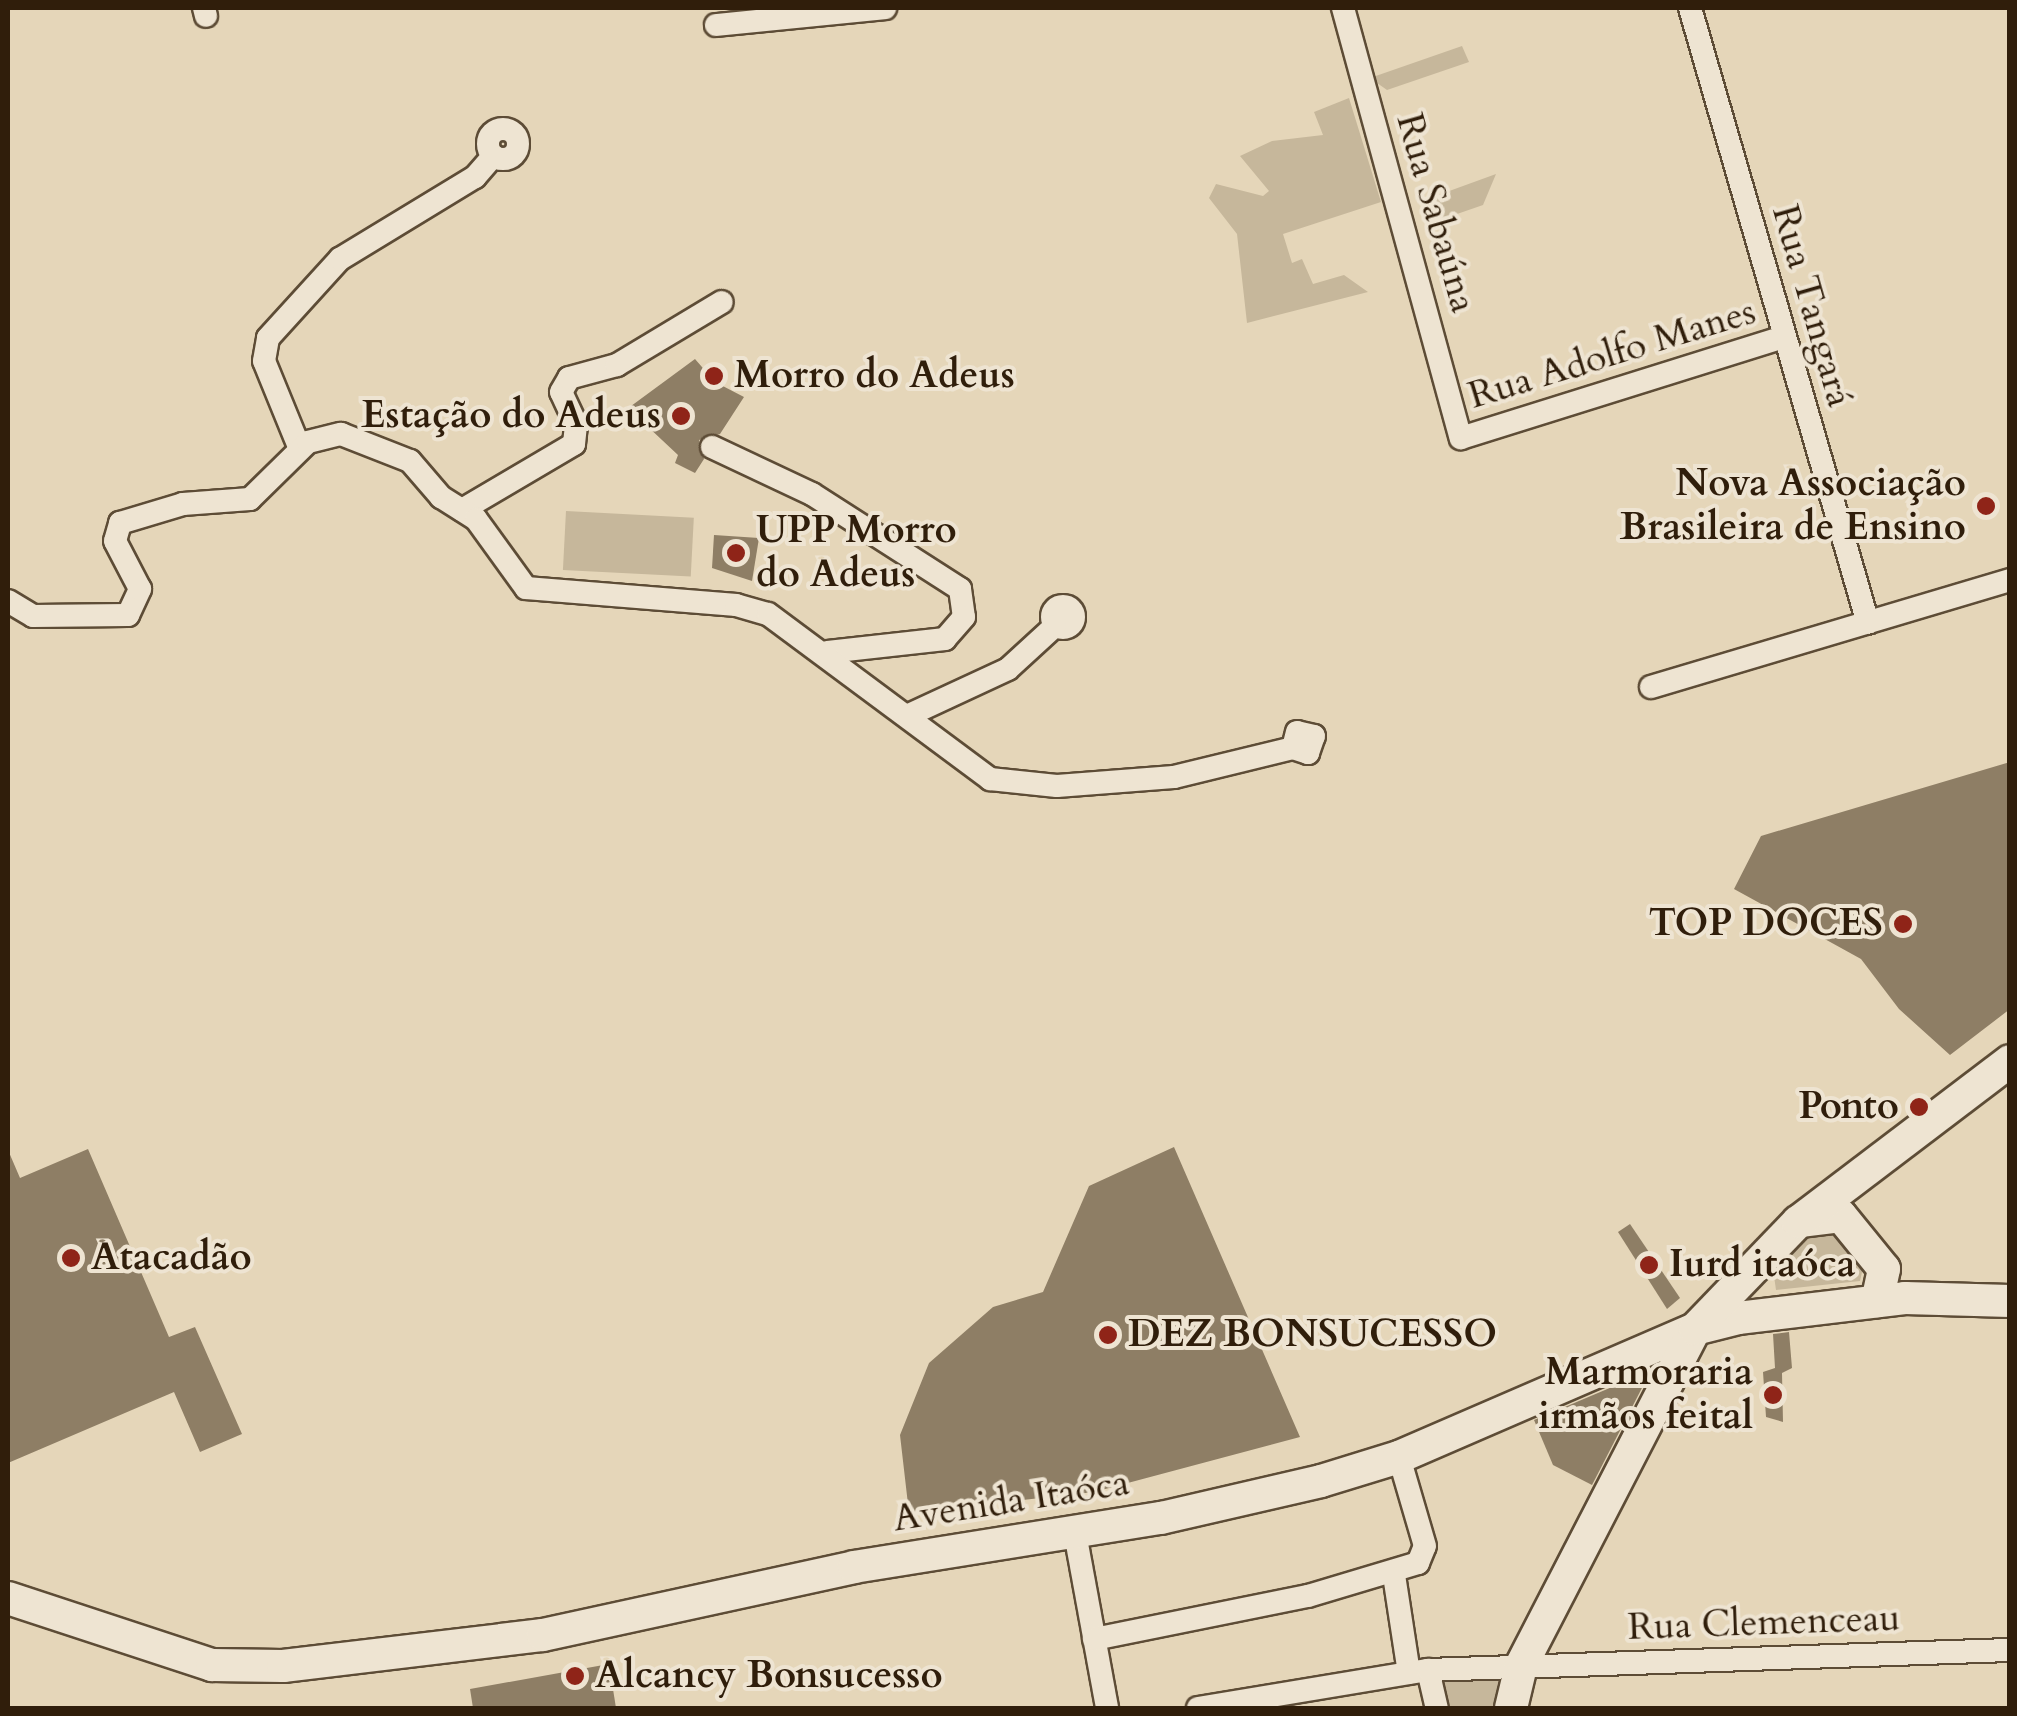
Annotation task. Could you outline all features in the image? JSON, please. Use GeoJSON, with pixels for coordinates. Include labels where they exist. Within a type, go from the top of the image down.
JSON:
{"type":"FeatureCollection","features":[{"type":"Feature","properties":{"kind":"main road"},"geometry":{"type":"LineString","coordinates":[[1511,1708],[1521,1666],[1695,1329],[1798,1222],[2010,1061]]}},
{"type":"Feature","properties":{"kind":"main road"},"geometry":{"type":"LineString","coordinates":[[1798,1222],[1841,1216],[1884,1269],[1877,1302]]}},
{"type":"Feature","properties":{"kind":"main road","name":"Avenida Itaóca"},"geometry":{"type":"LineString","coordinates":[[8,1598],[167,1655],[283,1666],[543,1635],[854,1567],[1075,1533],[1244,1501],[1400,1458],[1695,1329],[1877,1302],[2010,1301]]}},
{"type":"Feature","properties":{"kind":"main road"},"geometry":{"type":"LineString","coordinates":[[1612,1367],[1651,1375],[1658,1404]]}},
{"type":"Feature","properties":{"kind":"street"},"geometry":{"type":"LineString","coordinates":[[716,25],[885,8]]}},
{"type":"Feature","properties":{"kind":"street","name":"Rua Sabaúna"},"geometry":{"type":"LineString","coordinates":[[1343,8],[1461,438]]}},
{"type":"Feature","properties":{"kind":"street","name":"Rua Tangará"},"geometry":{"type":"LineString","coordinates":[[1690,8],[1868,623]]}},
{"type":"Feature","properties":{"kind":"street"},"geometry":{"type":"LineString","coordinates":[[300,449],[264,360],[268,338],[340,259],[475,177],[493,156]]}},
{"type":"Feature","properties":{"kind":"street"},"geometry":{"type":"LineString","coordinates":[[462,510],[574,444],[576,424],[561,392],[569,378],[617,366],[722,302]]}},
{"type":"Feature","properties":{"kind":"street","name":"Rua Adolfo Manes"},"geometry":{"type":"LineString","coordinates":[[1461,438],[1784,337]]}},
{"type":"Feature","properties":{"kind":"street"},"geometry":{"type":"LineString","coordinates":[[8,601],[33,616],[128,615],[140,589],[114,541],[120,524],[183,504],[250,499],[300,449],[327,435],[366,440],[410,461],[462,510],[526,588],[751,608],[828,652],[983,776],[1009,783],[1134,782],[1293,748]]}},
{"type":"Feature","properties":{"kind":"street"},"geometry":{"type":"LineString","coordinates":[[712,447],[824,502],[952,584],[965,602],[960,627],[944,639],[828,652]]}},
{"type":"Feature","properties":{"kind":"street"},"geometry":{"type":"LineString","coordinates":[[1651,687],[2010,580]]}},
{"type":"Feature","properties":{"kind":"street"},"geometry":{"type":"LineString","coordinates":[[909,715],[1008,668],[1056,626]]}},
{"type":"Feature","properties":{"kind":"street"},"geometry":{"type":"LineString","coordinates":[[1094,1638],[1394,1575],[1425,1552],[1400,1458]]}},
{"type":"Feature","properties":{"kind":"street"},"geometry":{"type":"LineString","coordinates":[[1075,1533],[1106,1708]]}},
{"type":"Feature","properties":{"kind":"street"},"geometry":{"type":"LineString","coordinates":[[1394,1575],[1418,1672],[1436,1708]]}},
{"type":"Feature","properties":{"kind":"street","name":"Rua Clemenceau"},"geometry":{"type":"LineString","coordinates":[[1198,1708],[1307,1698],[1418,1672],[2010,1650]]}},
{"type":"Feature","properties":{"kind":"shaded area"},"geometry":{"type":"Polygon","coordinates":[[[1462,46],[1469,62],[1387,90],[1370,78],[1462,46]]]}},
{"type":"Feature","properties":{"kind":"shaded area"},"geometry":{"type":"Polygon","coordinates":[[[1349,98],[1381,202],[1283,234],[1292,263],[1302,259],[1313,284],[1344,275],[1368,292],[1247,323],[1237,234],[1209,198],[1216,184],[1263,196],[1269,191],[1240,156],[1272,141],[1323,135],[1314,112],[1349,98]]]}},
{"type":"Feature","properties":{"kind":"shaded area"},"geometry":{"type":"Polygon","coordinates":[[[1496,174],[1483,205],[1434,222],[1430,198],[1496,174]]]}},
{"type":"Feature","properties":{"kind":"shaded area"},"geometry":{"type":"Polygon","coordinates":[[[566,511],[694,518],[691,577],[563,570],[566,511]]]}},
{"type":"Feature","properties":{"kind":"shaded area"},"geometry":{"type":"Polygon","coordinates":[[[1818,1230],[1833,1230],[1863,1268],[1860,1281],[1776,1290],[1773,1269],[1818,1230]]]}},
{"type":"Feature","properties":{"kind":"shaded area"},"geometry":{"type":"Polygon","coordinates":[[[1499,1678],[1493,1708],[1448,1708],[1444,1680],[1499,1678]]]}},
{"type":"Feature","properties":{"kind":"building","name":"Estação do Adeus"},"geometry":{"type":"Polygon","coordinates":[[[695,359],[715,382],[744,397],[720,434],[699,440],[704,459],[695,473],[675,463],[678,455],[646,425],[640,430],[627,409],[695,359]]]}},
{"type":"Feature","properties":{"kind":"building","name":"UPP Morro do Adeus"},"geometry":{"type":"Polygon","coordinates":[[[714,535],[759,538],[752,581],[712,568],[714,535]]]}},
{"type":"Feature","properties":{"kind":"building","name":"TOP DOCES"},"geometry":{"type":"Polygon","coordinates":[[[2010,762],[2010,1009],[1950,1055],[1899,1009],[1861,959],[1734,889],[1761,836],[2010,762]]]}},
{"type":"Feature","properties":{"kind":"building","name":"DEZ BONSUCESSO"},"geometry":{"type":"Polygon","coordinates":[[[1174,1147],[1300,1437],[1094,1492],[909,1513],[900,1435],[929,1363],[993,1307],[1043,1292],[1089,1186],[1174,1147]]]}},
{"type":"Feature","properties":{"kind":"building","name":"Atacadão"},"geometry":{"type":"Polygon","coordinates":[[[88,1149],[169,1337],[195,1327],[242,1434],[200,1452],[174,1392],[8,1463],[8,1150],[20,1178],[88,1149]]]}},
{"type":"Feature","properties":{"kind":"building","name":"Iurd itaóca"},"geometry":{"type":"Polygon","coordinates":[[[1630,1224],[1680,1298],[1667,1309],[1618,1232],[1630,1224]]]}},
{"type":"Feature","properties":{"kind":"building","name":"Marmoraria irmãos feital"},"geometry":{"type":"Polygon","coordinates":[[[1789,1332],[1792,1368],[1782,1373],[1783,1422],[1766,1417],[1763,1372],[1775,1368],[1773,1334],[1789,1332]]]}},
{"type":"Feature","properties":{"kind":"building"},"geometry":{"type":"Polygon","coordinates":[[[1631,1379],[1644,1384],[1592,1485],[1553,1465],[1534,1420],[1631,1379]]]}},
{"type":"Feature","properties":{"kind":"building","name":"Alcancy Bonsucesso"},"geometry":{"type":"Polygon","coordinates":[[[609,1664],[616,1708],[473,1708],[470,1689],[609,1664]]]}},
{"type":"Feature","properties":{"kind":"place","name":"Morro do Adeus"},"geometry":{"type":"Point","coordinates":[714,376]}},
{"type":"Feature","properties":{"kind":"place","name":"Estação do Adeus"},"geometry":{"type":"Point","coordinates":[681,416]}},
{"type":"Feature","properties":{"kind":"place","name":"Nova Associação Brasileira de Ensino"},"geometry":{"type":"Point","coordinates":[1986,506]}},
{"type":"Feature","properties":{"kind":"place","name":"UPP Morro do Adeus"},"geometry":{"type":"Point","coordinates":[736,553]}},
{"type":"Feature","properties":{"kind":"place","name":"TOP DOCES"},"geometry":{"type":"Point","coordinates":[1903,924]}},
{"type":"Feature","properties":{"kind":"place","name":"Ponto"},"geometry":{"type":"Point","coordinates":[1919,1107]}},
{"type":"Feature","properties":{"kind":"place","name":"Atacadão"},"geometry":{"type":"Point","coordinates":[71,1258]}},
{"type":"Feature","properties":{"kind":"place","name":"Iurd itaóca"},"geometry":{"type":"Point","coordinates":[1649,1265]}},
{"type":"Feature","properties":{"kind":"place","name":"DEZ BONSUCESSO"},"geometry":{"type":"Point","coordinates":[1108,1335]}},
{"type":"Feature","properties":{"kind":"place","name":"Marmoraria irmãos feital"},"geometry":{"type":"Point","coordinates":[1773,1395]}},
{"type":"Feature","properties":{"kind":"place","name":"Alcancy Bonsucesso"},"geometry":{"type":"Point","coordinates":[575,1676]}}]}
